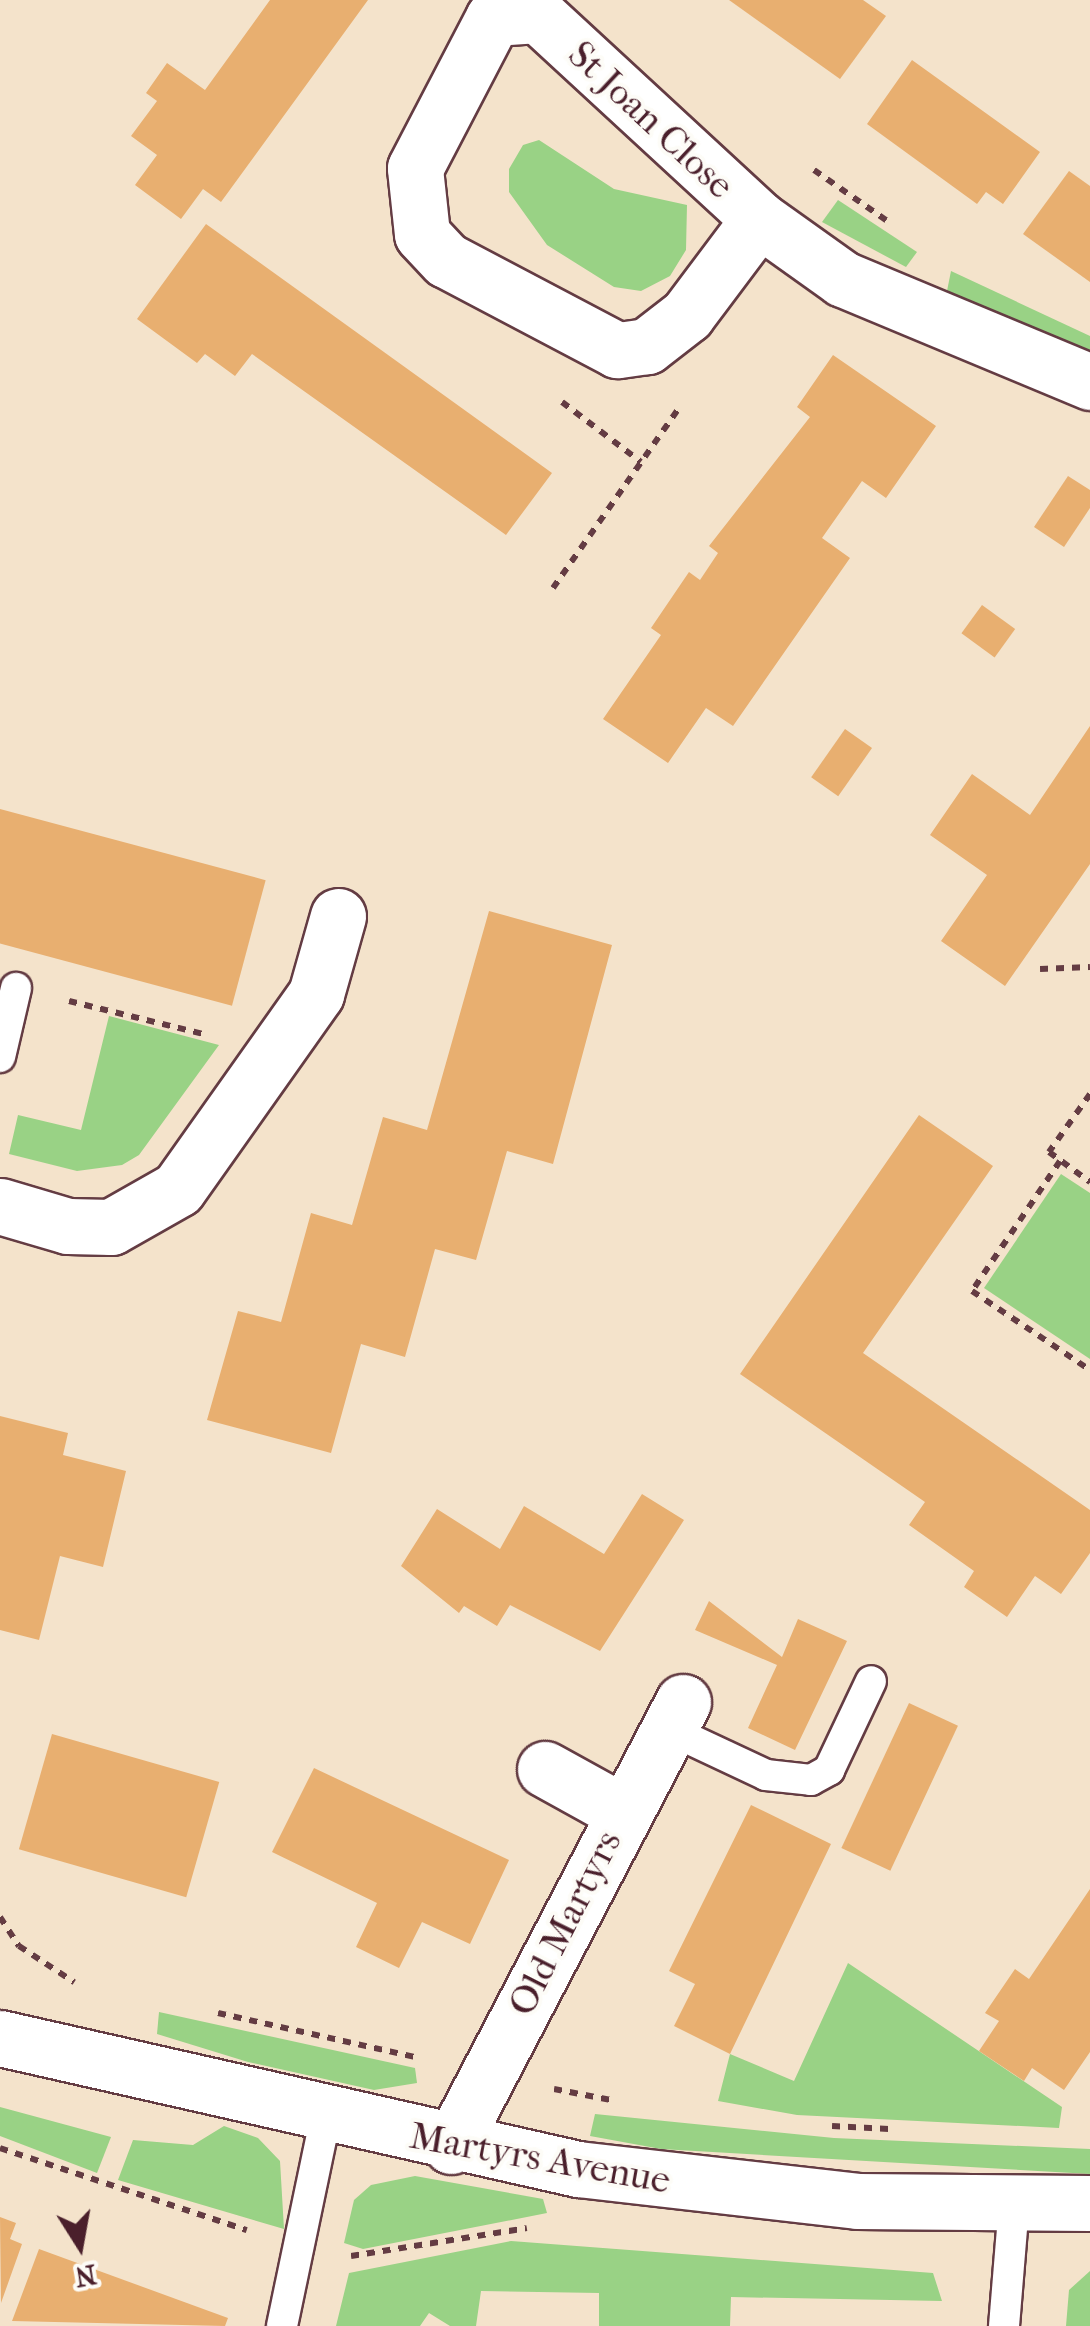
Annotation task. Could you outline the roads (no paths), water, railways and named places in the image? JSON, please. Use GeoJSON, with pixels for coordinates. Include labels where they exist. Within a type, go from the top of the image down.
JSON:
{"type":"FeatureCollection","features":[{"type":"Feature","properties":{"kind":"street","name":"St Joan Close"},"geometry":{"type":"LineString","coordinates":[[759,219],[687,314],[647,346],[617,350],[446,260],[422,234],[415,168],[492,18],[538,15],[759,219],[843,279],[1090,382]]}},
{"type":"Feature","properties":{"kind":"street"},"geometry":{"type":"LineString","coordinates":[[0,1206],[68,1226],[142,1216],[178,1190],[316,994],[338,916]]}},
{"type":"Feature","properties":{"kind":"street","name":"Old Martyrs"},"geometry":{"type":"LineString","coordinates":[[451,2146],[676,1716]]}},
{"type":"Feature","properties":{"kind":"street"},"geometry":{"type":"LineString","coordinates":[[545,1768],[623,1812]]}},
{"type":"Feature","properties":{"kind":"street","name":"Martyrs Avenue"},"geometry":{"type":"LineString","coordinates":[[0,2038],[451,2146],[714,2188],[1014,2205],[1090,2203]]}},
{"type":"Feature","properties":{"kind":"lane"},"geometry":{"type":"LineString","coordinates":[[0,1057],[16,988]]}},
{"type":"Feature","properties":{"kind":"lane"},"geometry":{"type":"LineString","coordinates":[[676,1716],[766,1775],[811,1780],[829,1770],[871,1681]]}},
{"type":"Feature","properties":{"kind":"lane"},"geometry":{"type":"LineString","coordinates":[[282,2326],[326,2116]]}},
{"type":"Feature","properties":{"kind":"lane"},"geometry":{"type":"LineString","coordinates":[[1004,2326],[1014,2205]]}}]}
